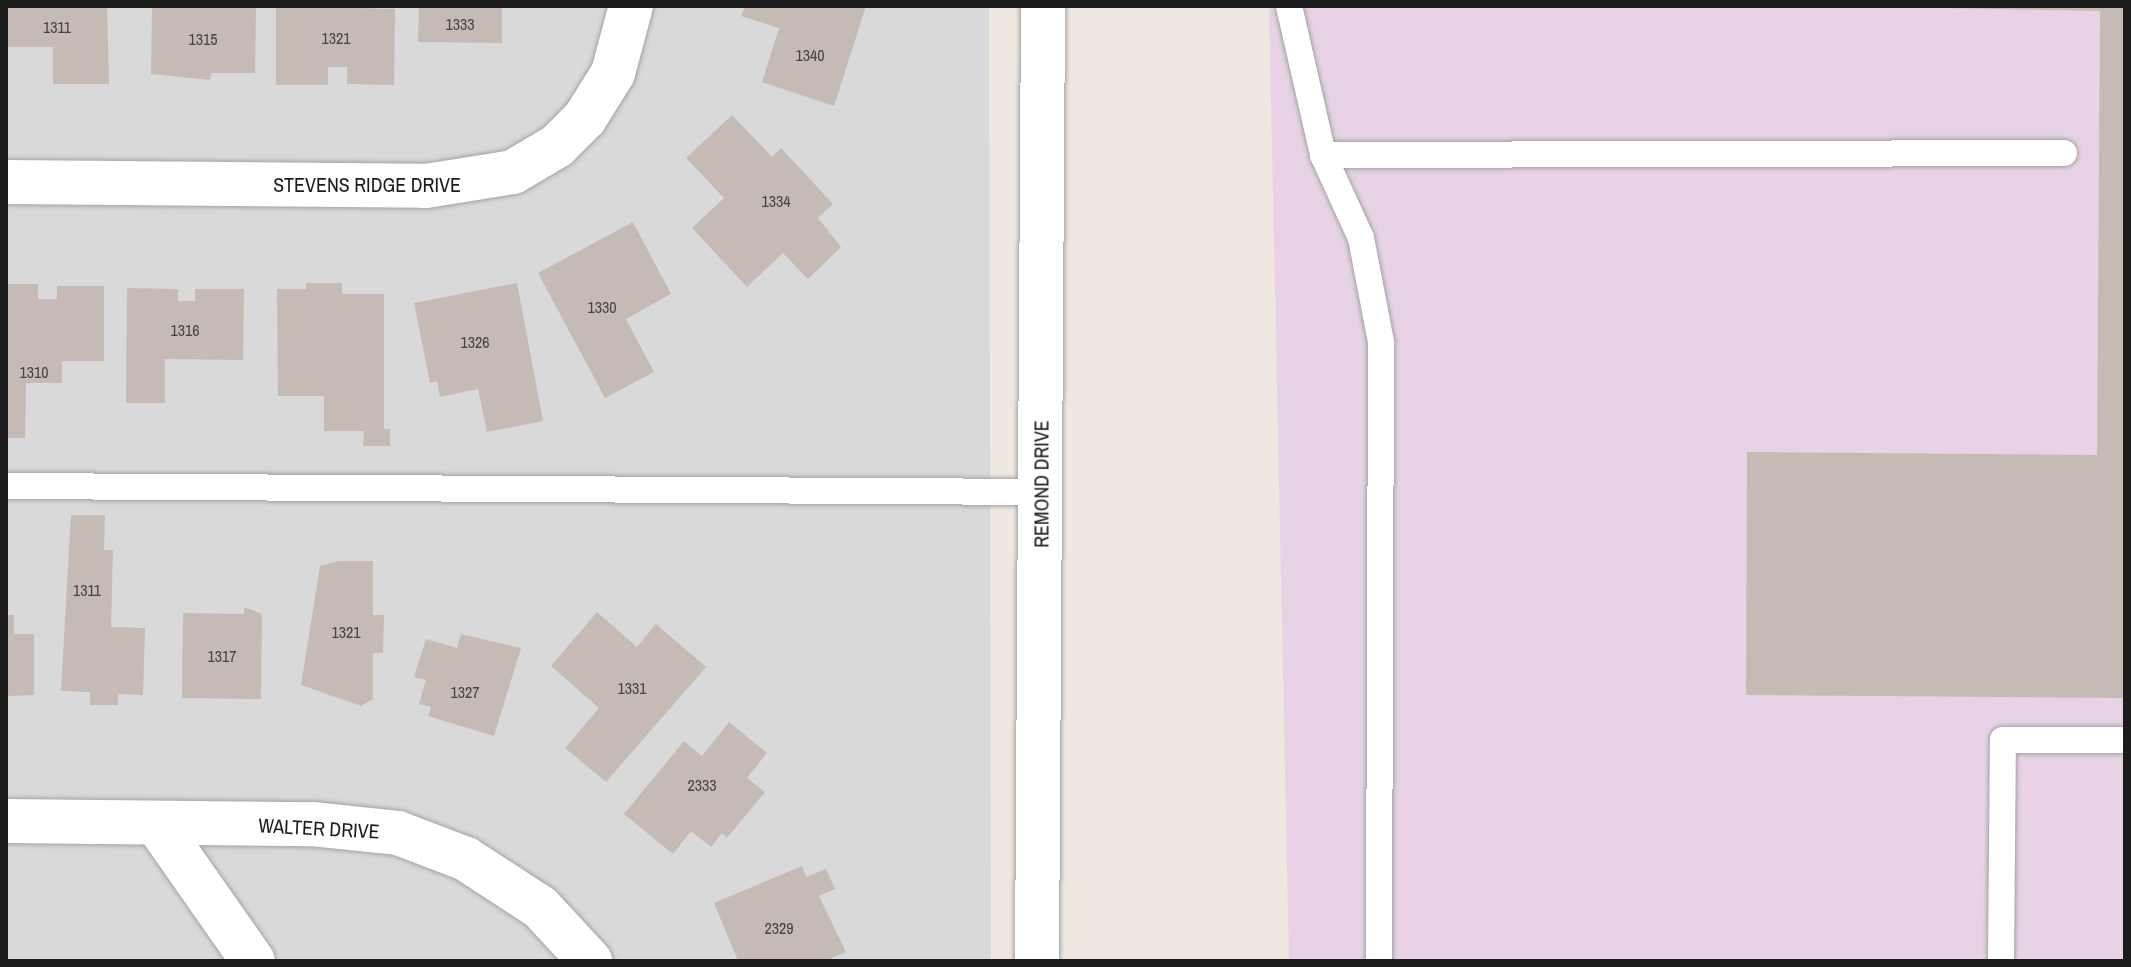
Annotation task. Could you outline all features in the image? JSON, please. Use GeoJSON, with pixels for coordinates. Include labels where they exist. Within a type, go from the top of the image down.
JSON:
{"type":"FeatureCollection","features":[{"type":"Feature","properties":{"kind":"street","name":"STEVENS RIDGE DRIVE"},"geometry":{"type":"LineString","coordinates":[[6,182],[426,186],[513,172],[557,146],[585,118],[613,73],[631,6]]}},
{"type":"Feature","properties":{"kind":"street","name":"REMOND DRIVE"},"geometry":{"type":"LineString","coordinates":[[1037,961],[1043,6]]}},
{"type":"Feature","properties":{"kind":"street","name":"WALTER DRIVE"},"geometry":{"type":"LineString","coordinates":[[6,821],[312,824],[398,833],[466,859],[540,907],[590,961]]}},
{"type":"Feature","properties":{"kind":"street"},"geometry":{"type":"LineString","coordinates":[[157,824],[253,961]]}},
{"type":"Feature","properties":{"kind":"lane"},"geometry":{"type":"LineString","coordinates":[[1289,6],[1323,155],[1361,238],[1381,342],[1379,961]]}},
{"type":"Feature","properties":{"kind":"lane"},"geometry":{"type":"LineString","coordinates":[[1323,155],[2064,153]]}},
{"type":"Feature","properties":{"kind":"lane"},"geometry":{"type":"LineString","coordinates":[[6,486],[1041,492]]}},
{"type":"Feature","properties":{"kind":"lane"},"geometry":{"type":"LineString","coordinates":[[2001,961],[2003,740],[2125,740]]}},
{"type":"Feature","properties":{"kind":"shaded area"},"geometry":{"type":"Polygon","coordinates":[[[6,6],[989,6],[991,961],[6,961],[6,6]]]}},
{"type":"Feature","properties":{"kind":"shaded area"},"geometry":{"type":"Polygon","coordinates":[[[1269,6],[2125,6],[2125,961],[1289,961],[1269,6]]]}},
{"type":"Feature","properties":{"kind":"building"},"geometry":{"type":"Polygon","coordinates":[[[6,6],[107,6],[109,84],[53,84],[53,47],[6,47],[6,6]]]}},
{"type":"Feature","properties":{"kind":"building"},"geometry":{"type":"Polygon","coordinates":[[[152,6],[256,6],[255,73],[211,73],[210,80],[151,74],[152,6]]]}},
{"type":"Feature","properties":{"kind":"building"},"geometry":{"type":"Polygon","coordinates":[[[276,6],[395,9],[394,85],[347,84],[347,67],[328,67],[328,85],[276,85],[276,6]]]}},
{"type":"Feature","properties":{"kind":"building"},"geometry":{"type":"Polygon","coordinates":[[[419,6],[502,6],[502,43],[418,42],[419,6]]]}},
{"type":"Feature","properties":{"kind":"building"},"geometry":{"type":"Polygon","coordinates":[[[745,6],[866,6],[834,106],[762,82],[779,28],[741,16],[745,6]]]}},
{"type":"Feature","properties":{"kind":"building"},"geometry":{"type":"Polygon","coordinates":[[[1844,6],[2125,6],[2125,698],[1746,695],[1747,452],[2097,455],[2100,11],[1844,6]]]}},
{"type":"Feature","properties":{"kind":"building"},"geometry":{"type":"Polygon","coordinates":[[[732,115],[772,157],[781,148],[833,204],[818,218],[841,247],[808,279],[783,253],[747,287],[692,228],[724,198],[686,158],[732,115]]]}},
{"type":"Feature","properties":{"kind":"building"},"geometry":{"type":"Polygon","coordinates":[[[633,222],[671,294],[626,319],[654,372],[605,398],[538,273],[633,222]]]}},
{"type":"Feature","properties":{"kind":"building"},"geometry":{"type":"Polygon","coordinates":[[[306,283],[342,283],[342,294],[384,294],[384,429],[390,429],[390,446],[363,446],[364,431],[324,431],[324,396],[278,396],[277,289],[306,289],[306,283]]]}},
{"type":"Feature","properties":{"kind":"building"},"geometry":{"type":"Polygon","coordinates":[[[517,283],[543,421],[487,432],[478,389],[440,397],[437,381],[430,383],[414,303],[517,283]]]}},
{"type":"Feature","properties":{"kind":"building"},"geometry":{"type":"Polygon","coordinates":[[[6,284],[38,284],[38,299],[57,299],[57,286],[104,286],[104,361],[62,361],[62,383],[26,383],[25,438],[6,438],[6,284]]]}},
{"type":"Feature","properties":{"kind":"building"},"geometry":{"type":"Polygon","coordinates":[[[127,288],[178,289],[178,301],[195,301],[195,289],[244,289],[243,360],[165,359],[165,403],[126,403],[127,288]]]}},
{"type":"Feature","properties":{"kind":"building"},"geometry":{"type":"Polygon","coordinates":[[[71,515],[105,515],[104,550],[113,550],[111,627],[145,628],[143,695],[118,694],[118,705],[90,705],[90,692],[61,691],[71,515]]]}},
{"type":"Feature","properties":{"kind":"building"},"geometry":{"type":"Polygon","coordinates":[[[338,561],[373,561],[373,615],[384,615],[383,653],[373,653],[373,699],[361,706],[301,685],[320,566],[338,561]]]}},
{"type":"Feature","properties":{"kind":"building"},"geometry":{"type":"Polygon","coordinates":[[[244,607],[262,614],[261,699],[182,698],[183,613],[244,614],[244,607]]]}},
{"type":"Feature","properties":{"kind":"building"},"geometry":{"type":"Polygon","coordinates":[[[597,612],[637,647],[656,624],[706,667],[606,782],[565,748],[599,708],[551,666],[597,612]]]}},
{"type":"Feature","properties":{"kind":"building"},"geometry":{"type":"Polygon","coordinates":[[[6,615],[14,615],[14,634],[34,634],[34,695],[6,696],[6,615]]]}},
{"type":"Feature","properties":{"kind":"building"},"geometry":{"type":"Polygon","coordinates":[[[461,634],[521,648],[494,736],[428,716],[431,707],[419,704],[426,680],[414,677],[426,639],[457,648],[461,634]]]}},
{"type":"Feature","properties":{"kind":"building"},"geometry":{"type":"Polygon","coordinates":[[[729,722],[767,753],[747,778],[765,792],[727,838],[722,833],[711,847],[691,831],[673,854],[624,814],[684,741],[702,756],[729,722]]]}},
{"type":"Feature","properties":{"kind":"building"},"geometry":{"type":"Polygon","coordinates":[[[802,866],[806,877],[826,869],[835,889],[819,896],[846,952],[825,961],[738,961],[714,903],[802,866]]]}}]}
